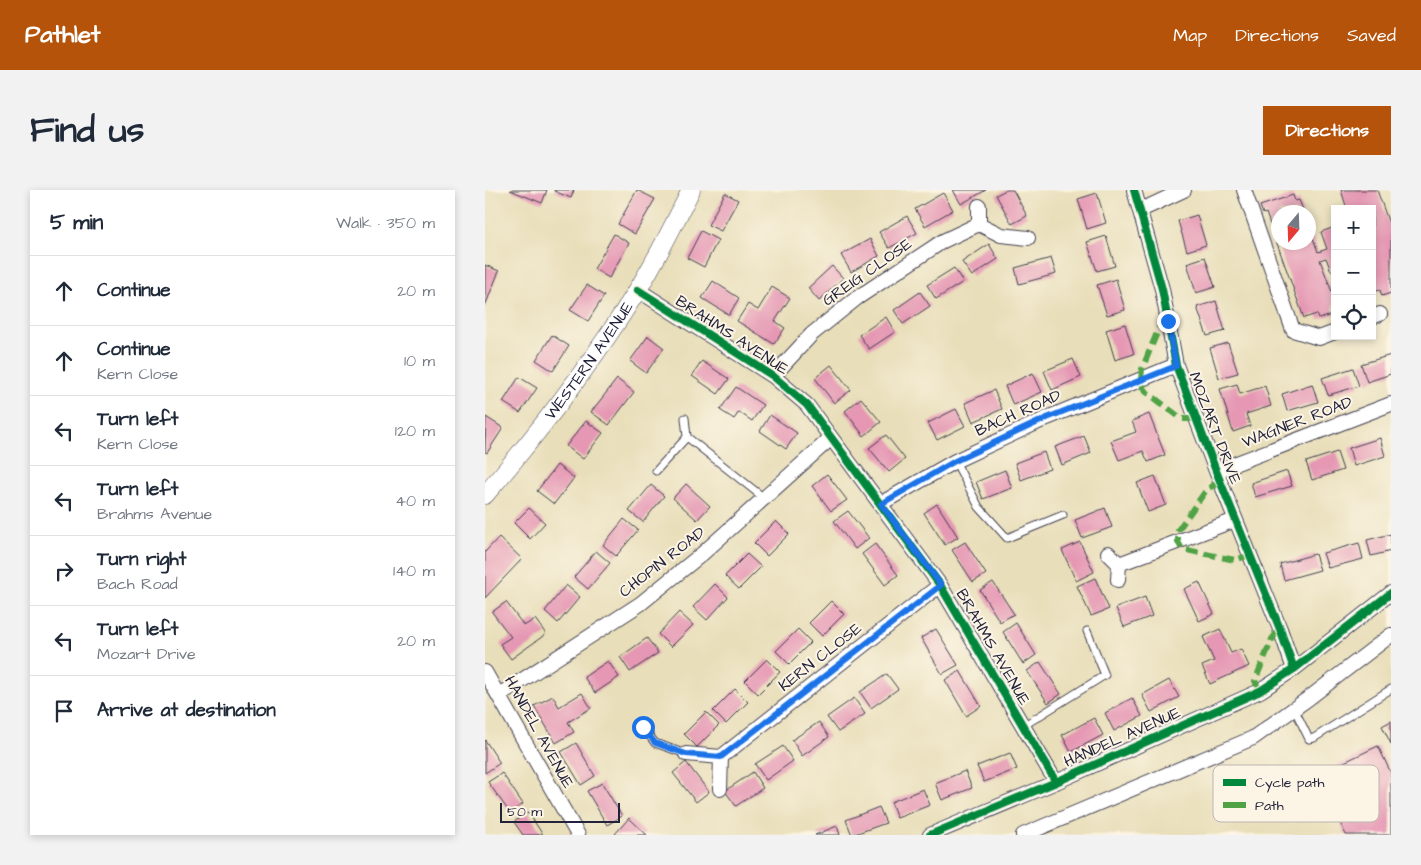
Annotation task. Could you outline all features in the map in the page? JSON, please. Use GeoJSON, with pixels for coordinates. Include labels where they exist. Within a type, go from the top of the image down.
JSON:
{"type":"FeatureCollection","features":[{"type":"Feature","properties":{"kind":"street","name":"WESTERN AVENUE"},"geometry":{"type":"LineString","coordinates":[[485,496],[530,443],[588,365],[638,290],[691,190]]}},
{"type":"Feature","properties":{"kind":"street","name":"MOZART DRIVE"},"geometry":{"type":"LineString","coordinates":[[1134,190],[1162,288],[1176,366],[1235,520],[1280,628],[1294,669]]}},
{"type":"Feature","properties":{"kind":"street"},"geometry":{"type":"LineString","coordinates":[[1141,210],[1184,190]]}},
{"type":"Feature","properties":{"kind":"street"},"geometry":{"type":"LineString","coordinates":[[1244,190],[1293,330],[1319,338],[1331,334]]}},
{"type":"Feature","properties":{"kind":"street"},"geometry":{"type":"LineString","coordinates":[[979,206],[979,224],[1001,235],[1028,238]]}},
{"type":"Feature","properties":{"kind":"street","name":"GREIG CLOSE"},"geometry":{"type":"LineString","coordinates":[[773,376],[811,334],[857,298],[943,241],[979,224]]}},
{"type":"Feature","properties":{"kind":"street","name":"BRAHMS AVENUE"},"geometry":{"type":"LineString","coordinates":[[638,290],[773,376],[807,405],[941,585],[1056,782]]}},
{"type":"Feature","properties":{"kind":"street","name":"BACH ROAD"},"geometry":{"type":"LineString","coordinates":[[881,504],[955,461],[1047,418],[1176,366]]}},
{"type":"Feature","properties":{"kind":"street","name":"WAGNER ROAD"},"geometry":{"type":"LineString","coordinates":[[1216,471],[1391,404]]}},
{"type":"Feature","properties":{"kind":"street","name":"CHOPIN ROAD"},"geometry":{"type":"LineString","coordinates":[[499,695],[640,604],[702,554],[831,438]]}},
{"type":"Feature","properties":{"kind":"street"},"geometry":{"type":"LineString","coordinates":[[1119,564],[1235,520]]}},
{"type":"Feature","properties":{"kind":"street"},"geometry":{"type":"LineString","coordinates":[[1108,553],[1119,564],[1118,580]]}},
{"type":"Feature","properties":{"kind":"street","name":"KERN CLOSE"},"geometry":{"type":"LineString","coordinates":[[721,757],[941,585]]}},
{"type":"Feature","properties":{"kind":"street","name":"HANDEL AVENUE"},"geometry":{"type":"LineString","coordinates":[[930,835],[1056,782],[1260,691],[1294,669],[1391,593]]}},
{"type":"Feature","properties":{"kind":"street"},"geometry":{"type":"LineString","coordinates":[[1023,835],[1253,738],[1391,635]]}},
{"type":"Feature","properties":{"kind":"street","name":"HANDEL AVENUE"},"geometry":{"type":"LineString","coordinates":[[485,672],[578,835]]}},
{"type":"Feature","properties":{"kind":"street"},"geometry":{"type":"LineString","coordinates":[[686,754],[721,757],[720,789]]}},
{"type":"Feature","properties":{"kind":"lane"},"geometry":{"type":"LineString","coordinates":[[685,418],[687,437],[765,499]]}},
{"type":"Feature","properties":{"kind":"lane"},"geometry":{"type":"LineString","coordinates":[[656,471],[687,437]]}},
{"type":"Feature","properties":{"kind":"lane"},"geometry":{"type":"LineString","coordinates":[[955,461],[979,507],[1007,538],[1063,515]]}},
{"type":"Feature","properties":{"kind":"lane"},"geometry":{"type":"LineString","coordinates":[[1023,726],[1105,675],[1087,631]]}},
{"type":"Feature","properties":{"kind":"lane"},"geometry":{"type":"LineString","coordinates":[[1294,708],[1309,739],[1314,738],[1391,689]]}},
{"type":"Feature","properties":{"kind":"lane"},"geometry":{"type":"LineString","coordinates":[[643,727],[655,743],[686,754]]}},
{"type":"Feature","properties":{"kind":"building"},"geometry":{"type":"Polygon","coordinates":[[[510,190],[547,190],[542,203],[510,190]]]}},
{"type":"Feature","properties":{"kind":"building"},"geometry":{"type":"Polygon","coordinates":[[[554,190],[574,190],[571,198],[554,190]]]}},
{"type":"Feature","properties":{"kind":"building"},"geometry":{"type":"Polygon","coordinates":[[[637,190],[655,199],[635,234],[618,224],[637,190]]]}},
{"type":"Feature","properties":{"kind":"building"},"geometry":{"type":"Polygon","coordinates":[[[953,190],[986,190],[961,204],[953,190]]]}},
{"type":"Feature","properties":{"kind":"building"},"geometry":{"type":"Polygon","coordinates":[[[1006,190],[1013,190],[1027,216],[1012,224],[996,195],[1006,190]]]}},
{"type":"Feature","properties":{"kind":"building"},"geometry":{"type":"Polygon","coordinates":[[[1341,190],[1377,190],[1391,229],[1391,293],[1382,296],[1380,290],[1376,291],[1376,205],[1346,205],[1341,190]]]}},
{"type":"Feature","properties":{"kind":"building"},"geometry":{"type":"Polygon","coordinates":[[[725,193],[738,200],[721,231],[708,225],[725,193]]]}},
{"type":"Feature","properties":{"kind":"building"},"geometry":{"type":"Polygon","coordinates":[[[943,193],[953,210],[925,226],[915,209],[943,193]]]}},
{"type":"Feature","properties":{"kind":"building"},"geometry":{"type":"Polygon","coordinates":[[[1097,193],[1106,223],[1087,229],[1078,199],[1097,193]]]}},
{"type":"Feature","properties":{"kind":"building"},"geometry":{"type":"Polygon","coordinates":[[[1293,195],[1295,201],[1299,200],[1301,205],[1271,205],[1271,227],[1266,213],[1263,214],[1260,206],[1293,195]]]}},
{"type":"Feature","properties":{"kind":"building"},"geometry":{"type":"Polygon","coordinates":[[[1197,215],[1206,245],[1187,251],[1178,221],[1197,215]]]}},
{"type":"Feature","properties":{"kind":"building"},"geometry":{"type":"Polygon","coordinates":[[[907,216],[917,233],[889,248],[879,232],[907,216]]]}},
{"type":"Feature","properties":{"kind":"building"},"geometry":{"type":"Polygon","coordinates":[[[1331,228],[1331,271],[1326,258],[1320,260],[1331,289],[1331,315],[1319,319],[1317,314],[1304,318],[1279,250],[1316,250],[1316,246],[1318,252],[1327,249],[1321,232],[1331,228]]]}},
{"type":"Feature","properties":{"kind":"building"},"geometry":{"type":"Polygon","coordinates":[[[701,231],[718,240],[704,267],[687,258],[701,231]]]}},
{"type":"Feature","properties":{"kind":"building"},"geometry":{"type":"Polygon","coordinates":[[[614,234],[629,243],[609,278],[594,269],[614,234]]]}},
{"type":"Feature","properties":{"kind":"building"},"geometry":{"type":"Polygon","coordinates":[[[1106,236],[1115,266],[1097,271],[1087,242],[1106,236]]]}},
{"type":"Feature","properties":{"kind":"building"},"geometry":{"type":"Polygon","coordinates":[[[870,239],[879,256],[851,272],[841,255],[870,239]]]}},
{"type":"Feature","properties":{"kind":"building"},"geometry":{"type":"Polygon","coordinates":[[[989,244],[998,259],[972,276],[962,262],[989,244]]]}},
{"type":"Feature","properties":{"kind":"building"},"geometry":{"type":"Polygon","coordinates":[[[1205,257],[1215,287],[1196,293],[1187,263],[1205,257]]]}},
{"type":"Feature","properties":{"kind":"building"},"geometry":{"type":"Polygon","coordinates":[[[1051,258],[1056,274],[1019,284],[1015,268],[1051,258]]]}},
{"type":"Feature","properties":{"kind":"building"},"geometry":{"type":"Polygon","coordinates":[[[485,265],[499,271],[485,306],[485,265]]]}},
{"type":"Feature","properties":{"kind":"building"},"geometry":{"type":"Polygon","coordinates":[[[832,266],[843,278],[819,301],[808,288],[832,266]]]}},
{"type":"Feature","properties":{"kind":"building"},"geometry":{"type":"Polygon","coordinates":[[[954,268],[963,282],[936,299],[927,285],[954,268]]]}},
{"type":"Feature","properties":{"kind":"building"},"geometry":{"type":"Polygon","coordinates":[[[1116,279],[1125,310],[1107,315],[1097,285],[1116,279]]]}},
{"type":"Feature","properties":{"kind":"building"},"geometry":{"type":"Polygon","coordinates":[[[713,281],[739,298],[729,315],[702,298],[713,281]]]}},
{"type":"Feature","properties":{"kind":"building"},"geometry":{"type":"Polygon","coordinates":[[[587,285],[604,296],[588,321],[570,310],[587,285]]]}},
{"type":"Feature","properties":{"kind":"building"},"geometry":{"type":"Polygon","coordinates":[[[772,287],[790,298],[775,321],[785,328],[774,344],[737,321],[748,304],[758,310],[772,287]]]}},
{"type":"Feature","properties":{"kind":"building"},"geometry":{"type":"Polygon","coordinates":[[[920,292],[930,306],[903,324],[894,310],[920,292]]]}},
{"type":"Feature","properties":{"kind":"building"},"geometry":{"type":"Polygon","coordinates":[[[1216,301],[1225,331],[1207,336],[1197,307],[1216,301]]]}},
{"type":"Feature","properties":{"kind":"building"},"geometry":{"type":"Polygon","coordinates":[[[886,317],[895,332],[869,349],[859,335],[886,317]]]}},
{"type":"Feature","properties":{"kind":"building"},"geometry":{"type":"Polygon","coordinates":[[[1125,324],[1134,354],[1115,360],[1106,330],[1125,324]]]}},
{"type":"Feature","properties":{"kind":"building"},"geometry":{"type":"Polygon","coordinates":[[[552,335],[569,346],[553,371],[536,360],[552,335]]]}},
{"type":"Feature","properties":{"kind":"building"},"geometry":{"type":"Polygon","coordinates":[[[648,336],[664,348],[646,373],[630,361],[648,336]]]}},
{"type":"Feature","properties":{"kind":"building"},"geometry":{"type":"Polygon","coordinates":[[[1228,343],[1238,373],[1219,378],[1210,348],[1228,343]]]}},
{"type":"Feature","properties":{"kind":"building"},"geometry":{"type":"Polygon","coordinates":[[[1391,355],[1391,374],[1367,382],[1361,364],[1391,355]]]}},
{"type":"Feature","properties":{"kind":"building"},"geometry":{"type":"Polygon","coordinates":[[[1073,359],[1081,377],[1052,390],[1044,371],[1073,359]]]}},
{"type":"Feature","properties":{"kind":"building"},"geometry":{"type":"Polygon","coordinates":[[[702,361],[729,379],[718,394],[692,376],[702,361]]]}},
{"type":"Feature","properties":{"kind":"building"},"geometry":{"type":"Polygon","coordinates":[[[831,365],[851,390],[834,403],[815,378],[831,365]]]}},
{"type":"Feature","properties":{"kind":"building"},"geometry":{"type":"Polygon","coordinates":[[[1353,368],[1359,386],[1328,395],[1322,378],[1353,368]]]}},
{"type":"Feature","properties":{"kind":"building"},"geometry":{"type":"Polygon","coordinates":[[[1033,373],[1042,392],[1013,405],[1005,386],[1033,373]]]}},
{"type":"Feature","properties":{"kind":"building"},"geometry":{"type":"Polygon","coordinates":[[[519,377],[537,388],[520,413],[503,402],[519,377]]]}},
{"type":"Feature","properties":{"kind":"building"},"geometry":{"type":"Polygon","coordinates":[[[617,379],[634,392],[609,425],[591,412],[617,379]]]}},
{"type":"Feature","properties":{"kind":"building"},"geometry":{"type":"Polygon","coordinates":[[[1237,384],[1240,394],[1265,386],[1271,406],[1246,414],[1250,426],[1233,432],[1220,389],[1237,384]]]}},
{"type":"Feature","properties":{"kind":"building"},"geometry":{"type":"Polygon","coordinates":[[[1312,384],[1318,402],[1287,411],[1282,394],[1312,384]]]}},
{"type":"Feature","properties":{"kind":"building"},"geometry":{"type":"Polygon","coordinates":[[[736,387],[763,405],[752,421],[739,412],[734,419],[720,410],[736,387]]]}},
{"type":"Feature","properties":{"kind":"building"},"geometry":{"type":"Polygon","coordinates":[[[994,390],[1002,409],[973,422],[965,403],[994,390]]]}},
{"type":"Feature","properties":{"kind":"building"},"geometry":{"type":"Polygon","coordinates":[[[861,398],[881,422],[864,436],[845,411],[861,398]]]}},
{"type":"Feature","properties":{"kind":"building"},"geometry":{"type":"Polygon","coordinates":[[[956,409],[965,426],[937,440],[928,423],[956,409]]]}},
{"type":"Feature","properties":{"kind":"building"},"geometry":{"type":"Polygon","coordinates":[[[1149,414],[1165,455],[1148,462],[1143,451],[1119,460],[1111,441],[1136,432],[1132,421],[1149,414]]]}},
{"type":"Feature","properties":{"kind":"building"},"geometry":{"type":"Polygon","coordinates":[[[770,415],[797,433],[786,449],[760,431],[770,415]]]}},
{"type":"Feature","properties":{"kind":"building"},"geometry":{"type":"Polygon","coordinates":[[[486,417],[503,428],[487,453],[485,452],[486,417]]]}},
{"type":"Feature","properties":{"kind":"building"},"geometry":{"type":"Polygon","coordinates":[[[586,421],[603,433],[583,459],[566,446],[586,421]]]}},
{"type":"Feature","properties":{"kind":"building"},"geometry":{"type":"Polygon","coordinates":[[[886,435],[905,459],[889,472],[869,448],[886,435]]]}},
{"type":"Feature","properties":{"kind":"building"},"geometry":{"type":"Polygon","coordinates":[[[1084,436],[1091,453],[1062,465],[1055,447],[1084,436]]]}},
{"type":"Feature","properties":{"kind":"building"},"geometry":{"type":"Polygon","coordinates":[[[1380,438],[1385,456],[1354,466],[1349,448],[1380,438]]]}},
{"type":"Feature","properties":{"kind":"building"},"geometry":{"type":"Polygon","coordinates":[[[1044,452],[1050,469],[1021,480],[1015,463],[1044,452]]]}},
{"type":"Feature","properties":{"kind":"building"},"geometry":{"type":"Polygon","coordinates":[[[1337,452],[1343,470],[1312,480],[1306,462],[1337,452]]]}},
{"type":"Feature","properties":{"kind":"building"},"geometry":{"type":"Polygon","coordinates":[[[557,465],[574,478],[554,504],[537,491],[557,465]]]}},
{"type":"Feature","properties":{"kind":"building"},"geometry":{"type":"Polygon","coordinates":[[[1005,470],[1012,488],[983,499],[976,482],[1005,470]]]}},
{"type":"Feature","properties":{"kind":"building"},"geometry":{"type":"Polygon","coordinates":[[[1287,471],[1292,486],[1255,497],[1251,483],[1287,471]]]}},
{"type":"Feature","properties":{"kind":"building"},"geometry":{"type":"Polygon","coordinates":[[[827,474],[847,500],[831,511],[812,486],[827,474]]]}},
{"type":"Feature","properties":{"kind":"building"},"geometry":{"type":"Polygon","coordinates":[[[1155,476],[1166,505],[1148,512],[1137,483],[1155,476]]]}},
{"type":"Feature","properties":{"kind":"building"},"geometry":{"type":"Polygon","coordinates":[[[686,484],[710,506],[697,520],[673,498],[686,484]]]}},
{"type":"Feature","properties":{"kind":"building"},"geometry":{"type":"Polygon","coordinates":[[[651,485],[664,496],[643,522],[629,511],[651,485]]]}},
{"type":"Feature","properties":{"kind":"building"},"geometry":{"type":"Polygon","coordinates":[[[937,504],[958,537],[945,545],[924,513],[937,504]]]}},
{"type":"Feature","properties":{"kind":"building"},"geometry":{"type":"Polygon","coordinates":[[[529,508],[545,523],[530,539],[514,523],[529,508]]]}},
{"type":"Feature","properties":{"kind":"building"},"geometry":{"type":"Polygon","coordinates":[[[1105,508],[1112,527],[1082,538],[1075,520],[1105,508]]]}},
{"type":"Feature","properties":{"kind":"building"},"geometry":{"type":"Polygon","coordinates":[[[848,511],[869,538],[855,549],[834,521],[848,511]]]}},
{"type":"Feature","properties":{"kind":"building"},"geometry":{"type":"Polygon","coordinates":[[[624,519],[638,530],[616,556],[603,545],[624,519]]]}},
{"type":"Feature","properties":{"kind":"building"},"geometry":{"type":"Polygon","coordinates":[[[776,521],[789,534],[767,556],[754,543],[776,521]]]}},
{"type":"Feature","properties":{"kind":"building"},"geometry":{"type":"Polygon","coordinates":[[[1391,534],[1391,551],[1371,556],[1367,540],[1391,534]]]}},
{"type":"Feature","properties":{"kind":"building"},"geometry":{"type":"Polygon","coordinates":[[[499,537],[522,559],[485,598],[485,552],[499,537]]]}},
{"type":"Feature","properties":{"kind":"building"},"geometry":{"type":"Polygon","coordinates":[[[965,542],[986,574],[973,582],[952,550],[965,542]]]}},
{"type":"Feature","properties":{"kind":"building"},"geometry":{"type":"Polygon","coordinates":[[[1080,542],[1094,572],[1076,581],[1062,550],[1080,542]]]}},
{"type":"Feature","properties":{"kind":"building"},"geometry":{"type":"Polygon","coordinates":[[[1359,543],[1363,559],[1328,568],[1323,553],[1359,543]]]}},
{"type":"Feature","properties":{"kind":"building"},"geometry":{"type":"Polygon","coordinates":[[[875,544],[898,575],[885,585],[862,554],[875,544]]]}},
{"type":"Feature","properties":{"kind":"building"},"geometry":{"type":"Polygon","coordinates":[[[596,551],[610,563],[588,589],[574,577],[596,551]]]}},
{"type":"Feature","properties":{"kind":"building"},"geometry":{"type":"Polygon","coordinates":[[[747,554],[761,567],[739,589],[725,576],[747,554]]]}},
{"type":"Feature","properties":{"kind":"building"},"geometry":{"type":"Polygon","coordinates":[[[1315,554],[1320,570],[1284,580],[1280,564],[1315,554]]]}},
{"type":"Feature","properties":{"kind":"building"},"geometry":{"type":"Polygon","coordinates":[[[1095,578],[1109,609],[1091,616],[1077,586],[1095,578]]]}},
{"type":"Feature","properties":{"kind":"building"},"geometry":{"type":"Polygon","coordinates":[[[993,582],[1014,614],[1000,622],[980,590],[993,582]]]}},
{"type":"Feature","properties":{"kind":"building"},"geometry":{"type":"Polygon","coordinates":[[[1199,582],[1214,614],[1199,621],[1184,589],[1199,582]]]}},
{"type":"Feature","properties":{"kind":"building"},"geometry":{"type":"Polygon","coordinates":[[[715,584],[728,597],[707,620],[693,607],[715,584]]]}},
{"type":"Feature","properties":{"kind":"building"},"geometry":{"type":"Polygon","coordinates":[[[566,585],[580,597],[558,623],[545,611],[566,585]]]}},
{"type":"Feature","properties":{"kind":"building"},"geometry":{"type":"Polygon","coordinates":[[[1145,597],[1152,616],[1124,627],[1116,608],[1145,597]]]}},
{"type":"Feature","properties":{"kind":"building"},"geometry":{"type":"Polygon","coordinates":[[[831,601],[844,614],[822,636],[809,623],[831,601]]]}},
{"type":"Feature","properties":{"kind":"building"},"geometry":{"type":"Polygon","coordinates":[[[506,602],[524,626],[535,619],[546,634],[511,659],[500,644],[511,637],[492,612],[506,602]]]}},
{"type":"Feature","properties":{"kind":"building"},"geometry":{"type":"Polygon","coordinates":[[[679,612],[693,625],[671,647],[658,634],[679,612]]]}},
{"type":"Feature","properties":{"kind":"building"},"geometry":{"type":"Polygon","coordinates":[[[1016,623],[1036,655],[1023,664],[1003,632],[1016,623]]]}},
{"type":"Feature","properties":{"kind":"building"},"geometry":{"type":"Polygon","coordinates":[[[798,629],[811,642],[789,664],[776,651],[798,629]]]}},
{"type":"Feature","properties":{"kind":"building"},"geometry":{"type":"Polygon","coordinates":[[[936,629],[958,665],[942,674],[921,638],[936,629]]]}},
{"type":"Feature","properties":{"kind":"building"},"geometry":{"type":"Polygon","coordinates":[[[1220,629],[1231,653],[1241,649],[1249,666],[1210,684],[1202,666],[1214,661],[1203,637],[1220,629]]]}},
{"type":"Feature","properties":{"kind":"building"},"geometry":{"type":"Polygon","coordinates":[[[647,638],[658,653],[630,672],[620,657],[647,638]]]}},
{"type":"Feature","properties":{"kind":"building"},"geometry":{"type":"Polygon","coordinates":[[[767,659],[780,672],[758,694],[745,681],[767,659]]]}},
{"type":"Feature","properties":{"kind":"building"},"geometry":{"type":"Polygon","coordinates":[[[608,661],[619,677],[595,693],[584,677],[608,661]]]}},
{"type":"Feature","properties":{"kind":"building"},"geometry":{"type":"Polygon","coordinates":[[[1040,662],[1061,694],[1048,703],[1027,671],[1040,662]]]}},
{"type":"Feature","properties":{"kind":"building"},"geometry":{"type":"Polygon","coordinates":[[[960,671],[981,706],[966,716],[945,680],[960,671]]]}},
{"type":"Feature","properties":{"kind":"building"},"geometry":{"type":"Polygon","coordinates":[[[887,674],[898,689],[871,708],[860,692],[887,674]]]}},
{"type":"Feature","properties":{"kind":"building"},"geometry":{"type":"Polygon","coordinates":[[[1169,680],[1179,697],[1151,712],[1142,695],[1169,680]]]}},
{"type":"Feature","properties":{"kind":"building"},"geometry":{"type":"Polygon","coordinates":[[[735,689],[748,702],[726,724],[713,711],[735,689]]]}},
{"type":"Feature","properties":{"kind":"building"},"geometry":{"type":"Polygon","coordinates":[[[582,693],[591,708],[568,722],[574,732],[556,743],[534,706],[553,696],[559,707],[582,693]]]}},
{"type":"Feature","properties":{"kind":"building"},"geometry":{"type":"Polygon","coordinates":[[[854,698],[865,714],[838,732],[827,717],[854,698]]]}},
{"type":"Feature","properties":{"kind":"building"},"geometry":{"type":"Polygon","coordinates":[[[1132,698],[1142,716],[1114,731],[1105,713],[1132,698]]]}},
{"type":"Feature","properties":{"kind":"building"},"geometry":{"type":"Polygon","coordinates":[[[706,712],[719,725],[697,747],[684,734],[706,712]]]}},
{"type":"Feature","properties":{"kind":"building"},"geometry":{"type":"Polygon","coordinates":[[[1094,718],[1103,735],[1071,752],[1062,735],[1094,718]]]}},
{"type":"Feature","properties":{"kind":"building"},"geometry":{"type":"Polygon","coordinates":[[[1391,721],[1391,744],[1382,726],[1391,721]]]}},
{"type":"Feature","properties":{"kind":"building"},"geometry":{"type":"Polygon","coordinates":[[[819,722],[829,737],[802,756],[792,740],[819,722]]]}},
{"type":"Feature","properties":{"kind":"building"},"geometry":{"type":"Polygon","coordinates":[[[485,740],[500,763],[485,773],[485,740]]]}},
{"type":"Feature","properties":{"kind":"building"},"geometry":{"type":"Polygon","coordinates":[[[576,743],[595,776],[581,785],[561,752],[576,743]]]}},
{"type":"Feature","properties":{"kind":"building"},"geometry":{"type":"Polygon","coordinates":[[[783,746],[793,761],[766,780],[755,764],[783,746]]]}},
{"type":"Feature","properties":{"kind":"building"},"geometry":{"type":"Polygon","coordinates":[[[1378,746],[1391,773],[1391,835],[1346,835],[1340,822],[1379,822],[1379,765],[1338,765],[1378,746]]]}},
{"type":"Feature","properties":{"kind":"building"},"geometry":{"type":"Polygon","coordinates":[[[1010,753],[1017,769],[984,782],[977,766],[1010,753]]]}},
{"type":"Feature","properties":{"kind":"building"},"geometry":{"type":"Polygon","coordinates":[[[686,762],[709,792],[696,802],[673,773],[686,762]]]}},
{"type":"Feature","properties":{"kind":"building"},"geometry":{"type":"Polygon","coordinates":[[[965,771],[972,788],[942,800],[935,783],[965,771]]]}},
{"type":"Feature","properties":{"kind":"building"},"geometry":{"type":"Polygon","coordinates":[[[753,772],[763,788],[736,806],[725,791],[753,772]]]}},
{"type":"Feature","properties":{"kind":"building"},"geometry":{"type":"Polygon","coordinates":[[[502,773],[523,804],[510,813],[488,782],[502,773]]]}},
{"type":"Feature","properties":{"kind":"building"},"geometry":{"type":"Polygon","coordinates":[[[602,783],[622,816],[607,825],[587,791],[602,783]]]}},
{"type":"Feature","properties":{"kind":"building"},"geometry":{"type":"Polygon","coordinates":[[[923,789],[930,805],[897,818],[891,802],[923,789]]]}},
{"type":"Feature","properties":{"kind":"building"},"geometry":{"type":"Polygon","coordinates":[[[879,807],[886,823],[852,835],[846,820],[879,807]]]}},
{"type":"Feature","properties":{"kind":"building"},"geometry":{"type":"Polygon","coordinates":[[[528,812],[543,835],[523,835],[514,822],[528,812]]]}},
{"type":"Feature","properties":{"kind":"building"},"geometry":{"type":"Polygon","coordinates":[[[629,818],[647,835],[616,835],[629,818]]]}},
{"type":"Feature","properties":{"kind":"building"},"geometry":{"type":"Polygon","coordinates":[[[837,826],[840,835],[815,835],[837,826]]]}},
{"type":"Feature","properties":{"kind":"marked path"},"geometry":{"type":"LineString","coordinates":[[1168,321],[1159,328],[1142,369],[1141,380],[1144,390],[1182,419],[1196,419]]}},
{"type":"Feature","properties":{"kind":"marked path"},"geometry":{"type":"LineString","coordinates":[[1220,482],[1207,489],[1178,530],[1178,542],[1182,549],[1235,560],[1250,555]]}},
{"type":"Feature","properties":{"kind":"marked path"},"geometry":{"type":"LineString","coordinates":[[1260,691],[1255,681],[1272,639],[1280,629]]}},
{"type":"Feature","properties":{"kind":"cycle path"},"geometry":{"type":"LineString","coordinates":[[1134,190],[1162,289],[1176,365],[1294,669]]}},
{"type":"Feature","properties":{"kind":"cycle path"},"geometry":{"type":"LineString","coordinates":[[638,290],[773,376],[807,405],[940,585],[1056,782]]}},
{"type":"Feature","properties":{"kind":"cycle path"},"geometry":{"type":"LineString","coordinates":[[930,835],[1056,782],[1260,691],[1294,669],[1391,593]]}},
{"type":"Feature","properties":{"kind":"route"},"geometry":{"type":"LineString","coordinates":[[643,727],[655,743],[686,754],[721,757],[941,585],[881,504],[955,461],[1047,418],[1176,366],[1168,321]]}}]}
